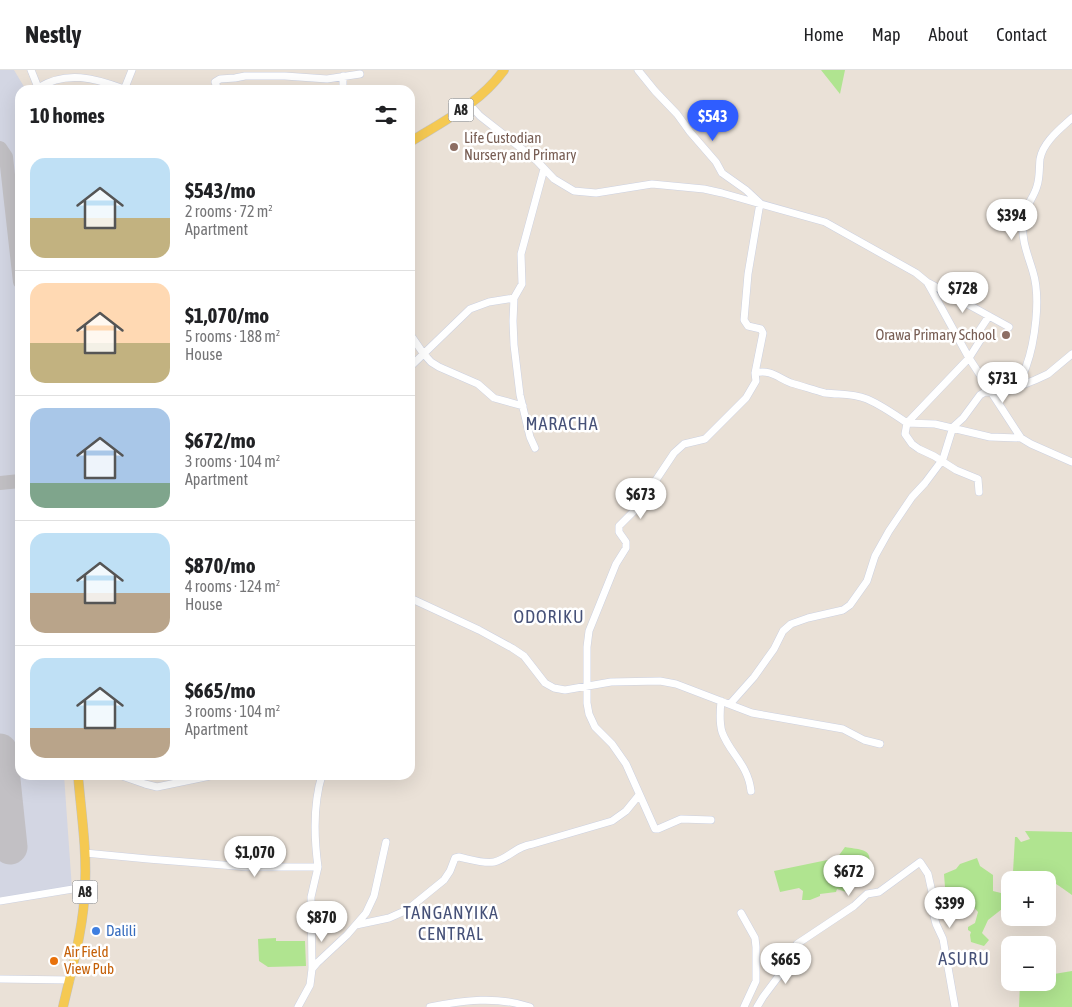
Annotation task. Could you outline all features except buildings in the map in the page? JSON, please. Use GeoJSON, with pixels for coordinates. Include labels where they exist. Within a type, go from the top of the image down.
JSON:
{"type":"FeatureCollection","features":[{"type":"Feature","properties":{"kind":"main road","name":"A8"},"geometry":{"type":"LineString","coordinates":[[415,139],[470,105],[504,70]]}},
{"type":"Feature","properties":{"kind":"main road","name":"A8"},"geometry":{"type":"LineString","coordinates":[[63,1007],[82,916],[85,887],[85,853],[78,780]]}},
{"type":"Feature","properties":{"kind":"street"},"geometry":{"type":"LineString","coordinates":[[31,70],[37,85]]}},
{"type":"Feature","properties":{"kind":"street"},"geometry":{"type":"LineString","coordinates":[[126,85],[132,70]]}},
{"type":"Feature","properties":{"kind":"street"},"geometry":{"type":"LineString","coordinates":[[638,70],[655,92],[677,114],[716,162],[722,173],[746,190],[760,203]]}},
{"type":"Feature","properties":{"kind":"street"},"geometry":{"type":"LineString","coordinates":[[216,85],[215,82],[220,79],[245,76],[291,76],[320,79],[360,74]]}},
{"type":"Feature","properties":{"kind":"street"},"geometry":{"type":"LineString","coordinates":[[343,76],[344,85]]}},
{"type":"Feature","properties":{"kind":"street"},"geometry":{"type":"LineString","coordinates":[[44,85],[63,78],[76,77],[100,80],[112,85]]}},
{"type":"Feature","properties":{"kind":"street"},"geometry":{"type":"LineString","coordinates":[[470,105],[480,116],[536,160],[554,179],[566,188],[581,192],[605,192],[652,184],[704,189],[760,203],[830,225],[1009,327]]}},
{"type":"Feature","properties":{"kind":"street"},"geometry":{"type":"LineString","coordinates":[[1013,390],[1022,376],[1028,360],[1034,333],[1036,310],[1035,280],[1024,242],[1022,224],[1024,210],[1037,188],[1040,160],[1044,149],[1056,132],[1072,118]]}},
{"type":"Feature","properties":{"kind":"street"},"geometry":{"type":"LineString","coordinates":[[535,448],[530,437],[520,395],[513,321],[514,298],[522,284],[520,254],[544,169]]}},
{"type":"Feature","properties":{"kind":"street"},"geometry":{"type":"LineString","coordinates":[[711,820],[681,819],[655,829],[622,757],[612,744],[594,727],[592,722],[587,703],[587,646],[589,631],[616,564],[626,546],[625,539],[619,532],[619,526],[638,508],[674,453],[684,444],[705,438],[746,398],[755,383],[755,372],[763,333],[761,329],[745,324],[744,316],[748,274],[760,203]]}},
{"type":"Feature","properties":{"kind":"street"},"geometry":{"type":"LineString","coordinates":[[927,282],[969,358],[1021,438],[1072,462]]}},
{"type":"Feature","properties":{"kind":"street"},"geometry":{"type":"LineString","coordinates":[[415,362],[470,310],[489,302],[514,298]]}},
{"type":"Feature","properties":{"kind":"street"},"geometry":{"type":"LineString","coordinates":[[979,492],[978,478],[956,470],[912,444],[904,434],[907,423],[969,358],[981,339],[979,331],[989,316]]}},
{"type":"Feature","properties":{"kind":"street"},"geometry":{"type":"LineString","coordinates":[[415,341],[438,367],[478,384],[494,398],[523,406]]}},
{"type":"Feature","properties":{"kind":"street"},"geometry":{"type":"LineString","coordinates":[[730,704],[754,677],[774,649],[783,631],[791,624],[846,608],[868,582],[875,556],[889,531],[912,497],[926,483],[942,460],[947,450],[953,427],[963,418],[980,395],[985,392],[1002,393],[1013,390],[1048,374],[1072,354]]}},
{"type":"Feature","properties":{"kind":"street"},"geometry":{"type":"LineString","coordinates":[[755,372],[771,372],[788,382],[826,393],[849,394],[865,398],[907,423],[927,423],[953,427],[990,437],[1021,438]]}},
{"type":"Feature","properties":{"kind":"street"},"geometry":{"type":"LineString","coordinates":[[415,600],[479,630],[512,648],[524,656],[545,683],[554,688],[565,690],[627,680],[660,681],[676,684],[752,713],[843,729],[864,740],[880,744]]}},
{"type":"Feature","properties":{"kind":"street"},"geometry":{"type":"LineString","coordinates":[[720,701],[722,731],[744,768],[750,782],[751,791]]}},
{"type":"Feature","properties":{"kind":"street"},"geometry":{"type":"LineString","coordinates":[[133,780],[156,787],[190,780]]}},
{"type":"Feature","properties":{"kind":"street"},"geometry":{"type":"LineString","coordinates":[[298,1007],[306,996],[312,969],[311,898],[318,867],[316,810],[317,792],[321,780]]}},
{"type":"Feature","properties":{"kind":"street"},"geometry":{"type":"LineString","coordinates":[[356,926],[389,918],[407,910],[444,880],[455,858],[497,861],[525,844],[533,844],[612,821],[626,811],[639,795]]}},
{"type":"Feature","properties":{"kind":"street"},"geometry":{"type":"LineString","coordinates":[[312,969],[356,926],[366,913],[374,896],[386,842]]}},
{"type":"Feature","properties":{"kind":"street"},"geometry":{"type":"LineString","coordinates":[[85,853],[148,860],[248,867],[318,867]]}},
{"type":"Feature","properties":{"kind":"street"},"geometry":{"type":"LineString","coordinates":[[757,1007],[787,965],[789,956],[798,944],[854,906],[867,894],[879,892],[920,862],[928,874],[934,916],[944,939],[956,1007]]}},
{"type":"Feature","properties":{"kind":"street"},"geometry":{"type":"LineString","coordinates":[[0,901],[85,887]]}},
{"type":"Feature","properties":{"kind":"street"},"geometry":{"type":"LineString","coordinates":[[741,913],[756,943],[756,978],[744,1007]]}},
{"type":"Feature","properties":{"kind":"street"},"geometry":{"type":"LineString","coordinates":[[0,980],[70,980]]}},
{"type":"Feature","properties":{"kind":"street"},"geometry":{"type":"LineString","coordinates":[[430,1007],[487,999],[530,1007]]}},
{"type":"Feature","properties":{"kind":"shaded area"},"geometry":{"type":"Polygon","coordinates":[[[0,70],[14,70],[23,85],[15,85],[15,780],[64,780],[72,889],[0,897],[0,70]]]}},
{"type":"Feature","properties":{"kind":"green space"},"geometry":{"type":"Polygon","coordinates":[[[821,70],[845,70],[840,94],[821,70]]]}},
{"type":"Feature","properties":{"kind":"green space"},"geometry":{"type":"Polygon","coordinates":[[[1025,831],[1072,832],[1072,895],[1056,884],[1056,871],[1013,871],[1015,837],[1021,842],[1030,839],[1025,831]]]}},
{"type":"Feature","properties":{"kind":"green space"},"geometry":{"type":"Polygon","coordinates":[[[845,847],[865,851],[869,857],[867,869],[858,867],[854,870],[857,874],[852,877],[853,881],[846,892],[837,889],[836,892],[820,894],[820,896],[810,900],[802,900],[803,891],[799,888],[780,892],[774,871],[837,858],[845,847]]]}},
{"type":"Feature","properties":{"kind":"green space"},"geometry":{"type":"Polygon","coordinates":[[[977,858],[980,866],[993,875],[993,891],[1001,893],[1001,910],[988,920],[982,933],[989,940],[984,946],[971,942],[971,932],[968,930],[968,927],[975,923],[978,912],[970,903],[963,906],[954,899],[963,899],[961,889],[945,887],[944,874],[956,869],[960,864],[977,858]]]}},
{"type":"Feature","properties":{"kind":"green space"},"geometry":{"type":"Polygon","coordinates":[[[276,938],[276,941],[305,941],[306,966],[268,967],[259,961],[258,939],[276,938]]]}},
{"type":"Feature","properties":{"kind":"green space"},"geometry":{"type":"Polygon","coordinates":[[[1072,971],[1072,1007],[1019,1007],[1020,991],[1056,991],[1056,974],[1072,971]]]}},
{"type":"Feature","properties":{"kind":"taxiway"},"geometry":{"type":"LineString","coordinates":[[0,148],[6,157],[15,237]]}},
{"type":"Feature","properties":{"kind":"taxiway"},"geometry":{"type":"LineString","coordinates":[[0,483],[15,482]]}},
{"type":"Feature","properties":{"kind":"runway"},"geometry":{"type":"LineString","coordinates":[[0,751],[10,847]]}},
{"type":"Feature","properties":{"kind":"place","name":"Life Custodian Nursery and Primary"},"geometry":{"type":"Point","coordinates":[454,147]}},
{"type":"Feature","properties":{"kind":"place","name":"Orawa Primary School"},"geometry":{"type":"Point","coordinates":[1006,335]}},
{"type":"Feature","properties":{"kind":"place","name":"Dalili"},"geometry":{"type":"Point","coordinates":[96,931]}},
{"type":"Feature","properties":{"kind":"place","name":"Air Field View Pub"},"geometry":{"type":"Point","coordinates":[54,961]}},
{"type":"Feature","properties":{"kind":"district","name":"MARACHA"},"geometry":{"type":"Point","coordinates":[562,424]}},
{"type":"Feature","properties":{"kind":"district","name":"ODORIKU"},"geometry":{"type":"Point","coordinates":[549,617]}},
{"type":"Feature","properties":{"kind":"district","name":"TANGANYIKA CENTRAL"},"geometry":{"type":"Point","coordinates":[451,923]}},
{"type":"Feature","properties":{"kind":"district","name":"ASURU"},"geometry":{"type":"Point","coordinates":[964,959]}}]}
